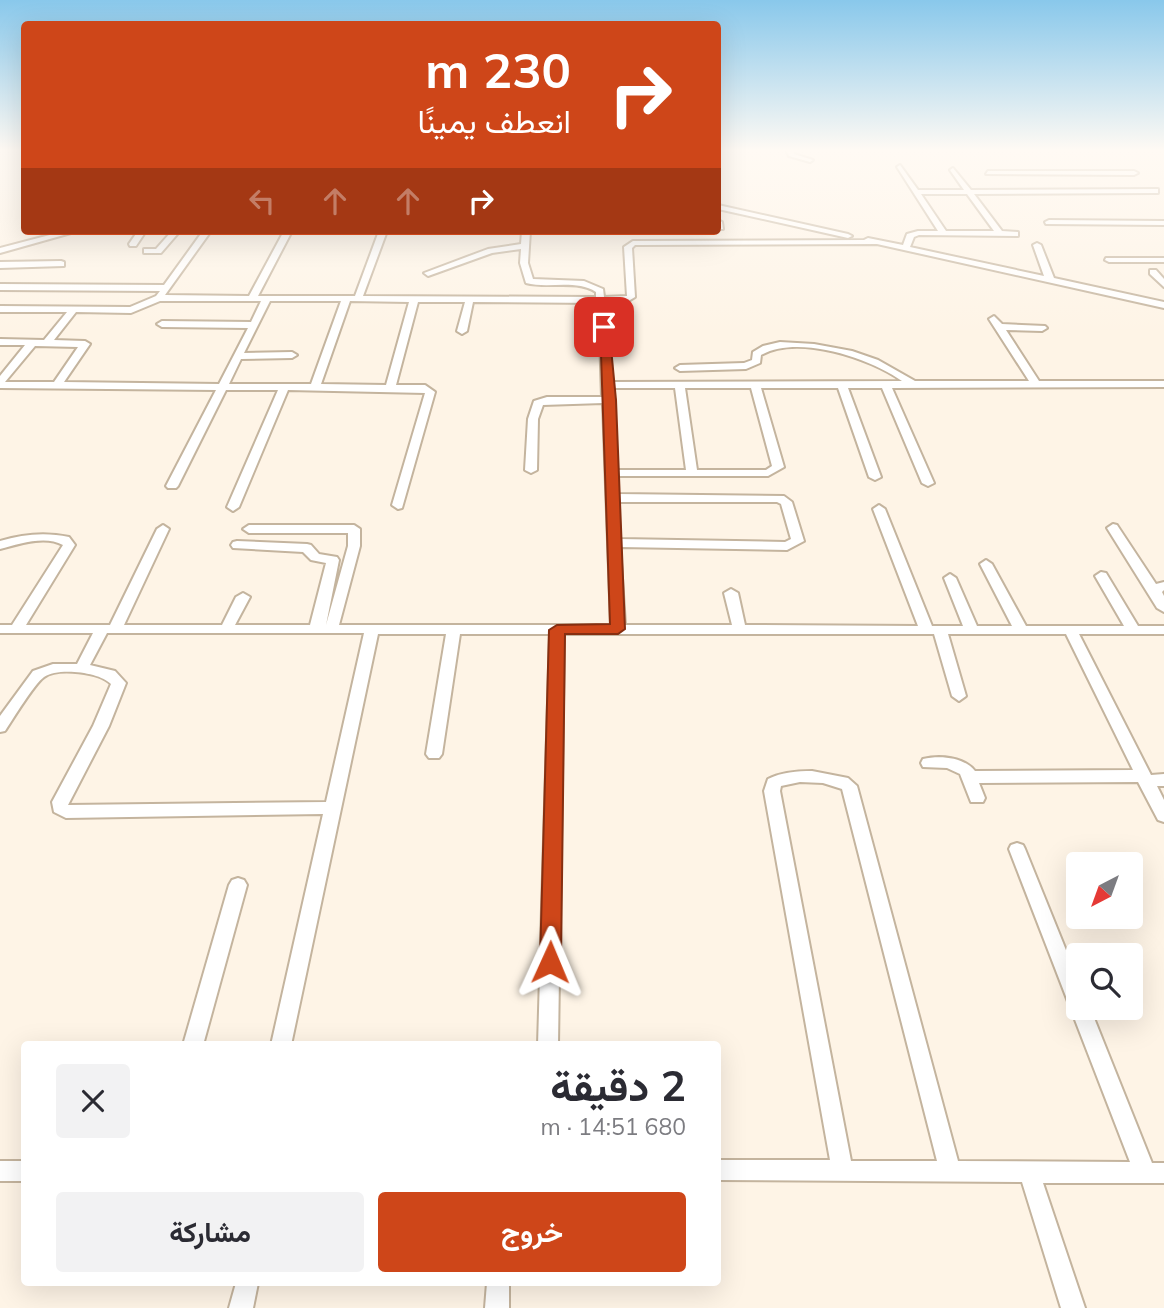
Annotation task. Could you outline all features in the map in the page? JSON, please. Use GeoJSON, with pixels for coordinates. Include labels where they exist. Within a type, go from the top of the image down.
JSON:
{"type":"FeatureCollection","features":[{"type":"Feature","properties":{"kind":"street"},"geometry":{"type":"LineString","coordinates":[[737,211],[1164,305]]}},
{"type":"Feature","properties":{"kind":"street"},"geometry":{"type":"LineString","coordinates":[[929,211],[943,233]]}},
{"type":"Feature","properties":{"kind":"street"},"geometry":{"type":"LineString","coordinates":[[982,211],[999,233]]}},
{"type":"Feature","properties":{"kind":"street"},"geometry":{"type":"LineString","coordinates":[[780,235],[780,226],[787,222]]}},
{"type":"Feature","properties":{"kind":"street"},"geometry":{"type":"LineString","coordinates":[[1049,222],[1164,223]]}},
{"type":"Feature","properties":{"kind":"street"},"geometry":{"type":"LineString","coordinates":[[906,248],[914,234],[1015,234]]}},
{"type":"Feature","properties":{"kind":"street"},"geometry":{"type":"LineString","coordinates":[[0,251],[59,235]]}},
{"type":"Feature","properties":{"kind":"street"},"geometry":{"type":"LineString","coordinates":[[133,244],[139,235]]}},
{"type":"Feature","properties":{"kind":"street"},"geometry":{"type":"LineString","coordinates":[[147,251],[158,251],[172,235]]}},
{"type":"Feature","properties":{"kind":"street"},"geometry":{"type":"LineString","coordinates":[[159,298],[204,235]]}},
{"type":"Feature","properties":{"kind":"street"},"geometry":{"type":"LineString","coordinates":[[252,299],[286,235]]}},
{"type":"Feature","properties":{"kind":"street"},"geometry":{"type":"LineString","coordinates":[[358,299],[382,235]]}},
{"type":"Feature","properties":{"kind":"street"},"geometry":{"type":"LineString","coordinates":[[526,235],[524,263],[529,281],[542,284],[589,285],[600,291],[610,400],[618,629]]}},
{"type":"Feature","properties":{"kind":"street"},"geometry":{"type":"LineString","coordinates":[[0,309],[131,310],[159,298],[602,300],[631,297],[629,244],[780,235],[876,242]]}},
{"type":"Feature","properties":{"kind":"street"},"geometry":{"type":"LineString","coordinates":[[1037,245],[1050,280]]}},
{"type":"Feature","properties":{"kind":"street"},"geometry":{"type":"LineString","coordinates":[[428,273],[491,251],[525,246]]}},
{"type":"Feature","properties":{"kind":"street"},"geometry":{"type":"LineString","coordinates":[[1109,260],[1164,260]]}},
{"type":"Feature","properties":{"kind":"street"},"geometry":{"type":"LineString","coordinates":[[0,265],[61,264]]}},
{"type":"Feature","properties":{"kind":"street"},"geometry":{"type":"LineString","coordinates":[[1153,272],[1164,284]]}},
{"type":"Feature","properties":{"kind":"street"},"geometry":{"type":"LineString","coordinates":[[0,287],[165,288]]}},
{"type":"Feature","properties":{"kind":"street"},"geometry":{"type":"LineString","coordinates":[[462,331],[470,298]]}},
{"type":"Feature","properties":{"kind":"street"},"geometry":{"type":"LineString","coordinates":[[172,486],[267,299]]}},
{"type":"Feature","properties":{"kind":"street"},"geometry":{"type":"LineString","coordinates":[[315,387],[346,299]]}},
{"type":"Feature","properties":{"kind":"street"},"geometry":{"type":"LineString","coordinates":[[391,386],[414,299]]}},
{"type":"Feature","properties":{"kind":"street"},"geometry":{"type":"LineString","coordinates":[[47,343],[73,310]]}},
{"type":"Feature","properties":{"kind":"street"},"geometry":{"type":"LineString","coordinates":[[1036,384],[996,323],[1042,328]]}},
{"type":"Feature","properties":{"kind":"street"},"geometry":{"type":"LineString","coordinates":[[162,324],[254,325]]}},
{"type":"Feature","properties":{"kind":"street"},"geometry":{"type":"LineString","coordinates":[[0,342],[86,345],[57,385]]}},
{"type":"Feature","properties":{"kind":"street"},"geometry":{"type":"LineString","coordinates":[[1,385],[32,343]]}},
{"type":"Feature","properties":{"kind":"street"},"geometry":{"type":"LineString","coordinates":[[680,368],[746,366],[757,361],[756,354],[761,349],[802,346],[827,349],[877,362],[913,385]]}},
{"type":"Feature","properties":{"kind":"street"},"geometry":{"type":"LineString","coordinates":[[239,356],[292,355]]}},
{"type":"Feature","properties":{"kind":"street"},"geometry":{"type":"LineString","coordinates":[[612,473],[768,473],[778,467],[755,384]]}},
{"type":"Feature","properties":{"kind":"street"},"geometry":{"type":"LineString","coordinates":[[609,386],[1164,384]]}},
{"type":"Feature","properties":{"kind":"street"},"geometry":{"type":"LineString","coordinates":[[1,385],[419,387],[430,392],[398,505]]}},
{"type":"Feature","properties":{"kind":"street"},"geometry":{"type":"LineString","coordinates":[[680,385],[692,473]]}},
{"type":"Feature","properties":{"kind":"street"},"geometry":{"type":"LineString","coordinates":[[842,385],[875,477]]}},
{"type":"Feature","properties":{"kind":"street"},"geometry":{"type":"LineString","coordinates":[[886,385],[928,483]]}},
{"type":"Feature","properties":{"kind":"street"},"geometry":{"type":"LineString","coordinates":[[233,507],[284,387]]}},
{"type":"Feature","properties":{"kind":"street"},"geometry":{"type":"LineString","coordinates":[[531,470],[533,419],[538,403],[547,400],[610,400]]}},
{"type":"Feature","properties":{"kind":"street"},"geometry":{"type":"LineString","coordinates":[[613,498],[780,498],[786,502],[798,541],[787,546],[615,543]]}},
{"type":"Feature","properties":{"kind":"street"},"geometry":{"type":"LineString","coordinates":[[879,509],[959,696]]}},
{"type":"Feature","properties":{"kind":"street"},"geometry":{"type":"LineString","coordinates":[[1113,528],[1159,589],[1164,608]]}},
{"type":"Feature","properties":{"kind":"street"},"geometry":{"type":"LineString","coordinates":[[82,668],[108,629],[163,529]]}},
{"type":"Feature","properties":{"kind":"street"},"geometry":{"type":"LineString","coordinates":[[249,529],[354,529],[354,545],[331,630]]}},
{"type":"Feature","properties":{"kind":"street"},"geometry":{"type":"LineString","coordinates":[[0,545],[17,540],[47,539],[65,540],[69,545],[16,628]]}},
{"type":"Feature","properties":{"kind":"street"},"geometry":{"type":"LineString","coordinates":[[236,545],[307,548],[315,557],[333,560],[316,630]]}},
{"type":"Feature","properties":{"kind":"street"},"geometry":{"type":"LineString","coordinates":[[986,564],[1021,630]]}},
{"type":"Feature","properties":{"kind":"street"},"geometry":{"type":"LineString","coordinates":[[1101,576],[1132,629]]}},
{"type":"Feature","properties":{"kind":"street"},"geometry":{"type":"LineString","coordinates":[[950,578],[972,631]]}},
{"type":"Feature","properties":{"kind":"street"},"geometry":{"type":"LineString","coordinates":[[731,593],[740,631]]}},
{"type":"Feature","properties":{"kind":"street"},"geometry":{"type":"LineString","coordinates":[[226,631],[243,597]]}},
{"type":"Feature","properties":{"kind":"street"},"geometry":{"type":"LineString","coordinates":[[0,629],[1164,630]]}},
{"type":"Feature","properties":{"kind":"street"},"geometry":{"type":"LineString","coordinates":[[434,754],[454,629]]}},
{"type":"Feature","properties":{"kind":"street"},"geometry":{"type":"LineString","coordinates":[[1070,629],[1164,816]]}},
{"type":"Feature","properties":{"kind":"street"},"geometry":{"type":"LineString","coordinates":[[282,1041],[372,630]]}},
{"type":"Feature","properties":{"kind":"street"},"geometry":{"type":"LineString","coordinates":[[548,1041],[557,630]]}},
{"type":"Feature","properties":{"kind":"street"},"geometry":{"type":"LineString","coordinates":[[0,727],[38,674],[53,669],[82,668],[110,674],[119,683],[101,726],[60,802],[60,808],[66,812],[334,808]]}},
{"type":"Feature","properties":{"kind":"street"},"geometry":{"type":"LineString","coordinates":[[929,763],[959,766],[971,777],[977,798]]}},
{"type":"Feature","properties":{"kind":"street"},"geometry":{"type":"LineString","coordinates":[[842,1170],[772,790],[774,783],[781,778],[832,777],[843,780],[849,786],[950,1171]]}},
{"type":"Feature","properties":{"kind":"street"},"geometry":{"type":"LineString","coordinates":[[971,777],[1164,780]]}},
{"type":"Feature","properties":{"kind":"street"},"geometry":{"type":"LineString","coordinates":[[1017,849],[1066,973]]}},
{"type":"Feature","properties":{"kind":"street"},"geometry":{"type":"LineString","coordinates":[[194,1041],[238,885]]}},
{"type":"Feature","properties":{"kind":"street"},"geometry":{"type":"LineString","coordinates":[[721,1170],[1155,1173],[1085,1020]]}},
{"type":"Feature","properties":{"kind":"street"},"geometry":{"type":"LineString","coordinates":[[0,1171],[21,1171]]}},
{"type":"Feature","properties":{"kind":"street"},"geometry":{"type":"LineString","coordinates":[[1029,1172],[1073,1308]]}},
{"type":"Feature","properties":{"kind":"street"},"geometry":{"type":"LineString","coordinates":[[241,1308],[246,1286]]}},
{"type":"Feature","properties":{"kind":"street"},"geometry":{"type":"LineString","coordinates":[[496,1308],[498,1286]]}},
{"type":"Feature","properties":{"kind":"route"},"geometry":{"type":"LineString","coordinates":[[550,962],[557,630],[618,629],[610,400],[604,327]]}}]}
